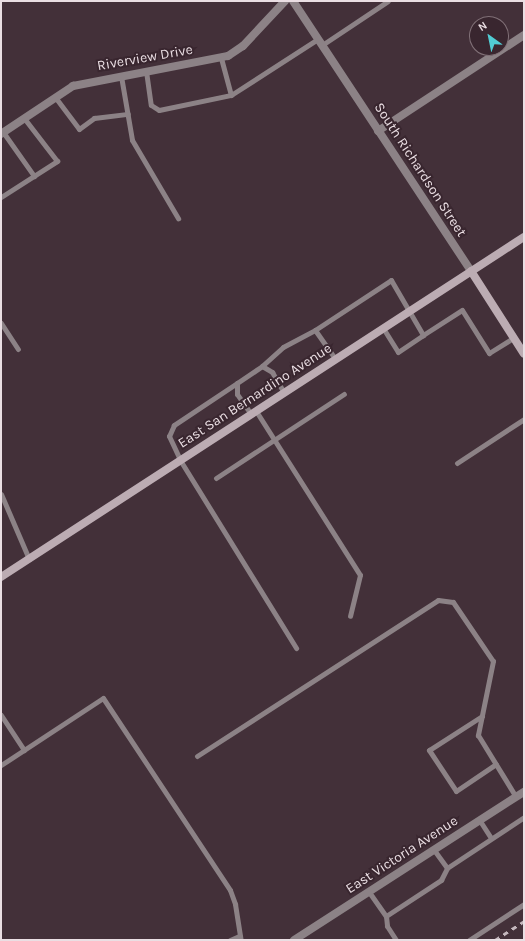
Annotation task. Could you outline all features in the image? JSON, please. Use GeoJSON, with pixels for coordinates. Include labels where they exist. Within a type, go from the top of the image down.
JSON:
{"type":"FeatureCollection","features":[{"type":"Feature","properties":{"kind":"main road","name":"East San Bernardino Avenue"},"geometry":{"type":"LineString","coordinates":[[1,577],[524,236]]}},
{"type":"Feature","properties":{"kind":"main road","name":"South Richardson Street"},"geometry":{"type":"LineString","coordinates":[[470,272],[524,354]]}},
{"type":"Feature","properties":{"kind":"street","name":"Riverview Drive"},"geometry":{"type":"LineString","coordinates":[[2,133],[73,86],[221,58],[243,46],[285,1]]}},
{"type":"Feature","properties":{"kind":"street","name":"South Richardson Street"},"geometry":{"type":"LineString","coordinates":[[293,1],[470,272]]}},
{"type":"Feature","properties":{"kind":"street"},"geometry":{"type":"LineString","coordinates":[[378,131],[524,35]]}},
{"type":"Feature","properties":{"kind":"street","name":"East Victoria Avenue"},"geometry":{"type":"LineString","coordinates":[[294,940],[524,792]]}},
{"type":"Feature","properties":{"kind":"lane"},"geometry":{"type":"LineString","coordinates":[[146,71],[151,105],[159,110],[231,95],[388,1]]}},
{"type":"Feature","properties":{"kind":"lane"},"geometry":{"type":"LineString","coordinates":[[221,58],[231,95]]}},
{"type":"Feature","properties":{"kind":"lane"},"geometry":{"type":"LineString","coordinates":[[121,76],[132,140],[178,218]]}},
{"type":"Feature","properties":{"kind":"lane"},"geometry":{"type":"LineString","coordinates":[[55,97],[79,129],[94,118],[128,114]]}},
{"type":"Feature","properties":{"kind":"lane"},"geometry":{"type":"LineString","coordinates":[[1,197],[57,161],[24,118]]}},
{"type":"Feature","properties":{"kind":"lane"},"geometry":{"type":"LineString","coordinates":[[2,133],[34,176]]}},
{"type":"Feature","properties":{"kind":"lane"},"geometry":{"type":"LineString","coordinates":[[296,648],[180,460],[169,436],[174,425],[262,366],[283,347],[314,330],[391,280],[423,335]]}},
{"type":"Feature","properties":{"kind":"lane"},"geometry":{"type":"LineString","coordinates":[[383,328],[398,352],[462,310],[489,353],[513,338]]}},
{"type":"Feature","properties":{"kind":"lane"},"geometry":{"type":"LineString","coordinates":[[1,323],[18,349]]}},
{"type":"Feature","properties":{"kind":"lane"},"geometry":{"type":"LineString","coordinates":[[314,330],[336,359]]}},
{"type":"Feature","properties":{"kind":"lane"},"geometry":{"type":"LineString","coordinates":[[262,366],[272,372],[284,393]]}},
{"type":"Feature","properties":{"kind":"lane"},"geometry":{"type":"LineString","coordinates":[[236,383],[237,394],[275,440],[360,575],[350,616]]}},
{"type":"Feature","properties":{"kind":"lane"},"geometry":{"type":"LineString","coordinates":[[216,478],[344,394]]}},
{"type":"Feature","properties":{"kind":"lane"},"geometry":{"type":"LineString","coordinates":[[457,463],[524,419]]}},
{"type":"Feature","properties":{"kind":"lane"},"geometry":{"type":"LineString","coordinates":[[1,494],[29,559]]}},
{"type":"Feature","properties":{"kind":"lane"},"geometry":{"type":"LineString","coordinates":[[197,756],[438,600],[453,602],[493,661],[478,735],[516,797]]}},
{"type":"Feature","properties":{"kind":"lane"},"geometry":{"type":"LineString","coordinates":[[1,765],[103,698],[230,890],[235,904],[240,938],[230,940]]}},
{"type":"Feature","properties":{"kind":"lane"},"geometry":{"type":"LineString","coordinates":[[1,715],[24,750]]}},
{"type":"Feature","properties":{"kind":"lane"},"geometry":{"type":"LineString","coordinates":[[482,716],[429,750],[456,791],[496,764]]}},
{"type":"Feature","properties":{"kind":"lane"},"geometry":{"type":"LineString","coordinates":[[386,916],[441,880],[446,868],[524,817]]}},
{"type":"Feature","properties":{"kind":"lane"},"geometry":{"type":"LineString","coordinates":[[480,821],[491,838]]}},
{"type":"Feature","properties":{"kind":"lane"},"geometry":{"type":"LineString","coordinates":[[434,850],[446,868]]}},
{"type":"Feature","properties":{"kind":"lane"},"geometry":{"type":"LineString","coordinates":[[369,892],[386,916],[387,926],[396,940]]}},
{"type":"Feature","properties":{"kind":"lane"},"geometry":{"type":"LineString","coordinates":[[469,940],[524,904]]}},
{"type":"Feature","properties":{"kind":"railway"},"geometry":{"type":"LineString","coordinates":[[495,940],[524,921]]}}]}
